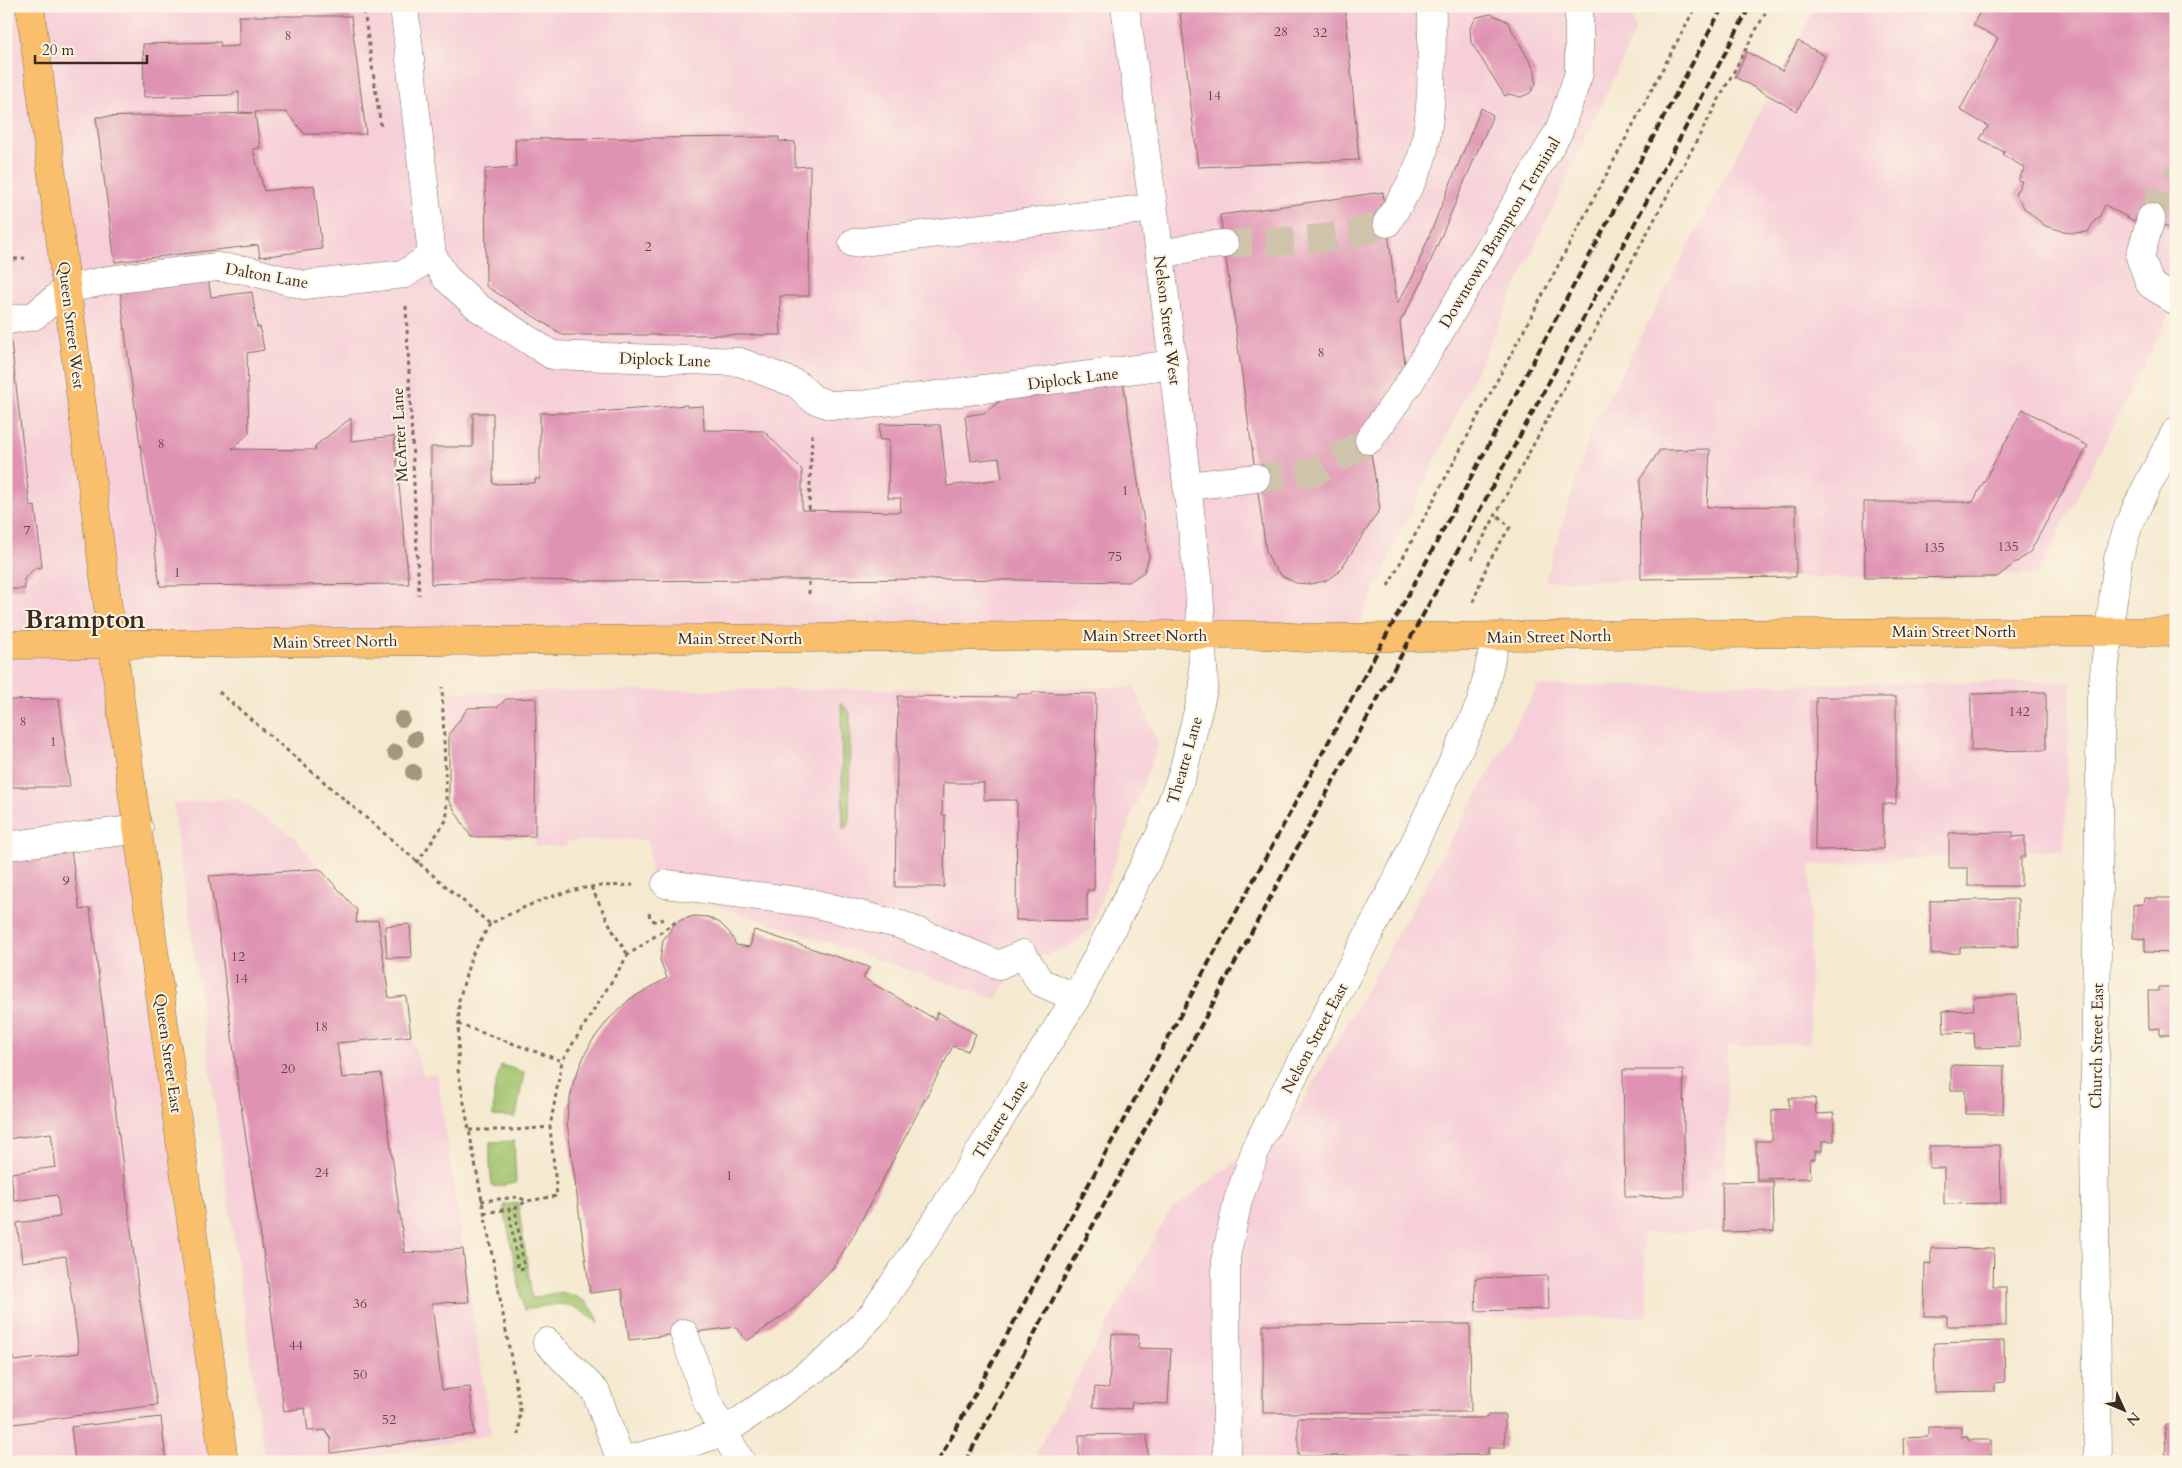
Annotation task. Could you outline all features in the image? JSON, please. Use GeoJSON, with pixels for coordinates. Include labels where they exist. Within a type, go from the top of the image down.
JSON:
{"type":"FeatureCollection","features":[{"type":"Feature","properties":{"kind":"main road","name":"Queen Street West"},"geometry":{"type":"LineString","coordinates":[[30,6],[113,644]]}},
{"type":"Feature","properties":{"kind":"main road","name":"Main Street North"},"geometry":{"type":"LineString","coordinates":[[6,645],[1201,635],[1306,638],[1496,637],[1850,631],[2176,632]]}},
{"type":"Feature","properties":{"kind":"main road","name":"Queen Street East"},"geometry":{"type":"LineString","coordinates":[[113,644],[224,1462]]}},
{"type":"Feature","properties":{"kind":"street","name":"Diplock Lane"},"geometry":{"type":"LineString","coordinates":[[404,6],[424,201],[432,254],[446,278],[479,308],[552,355],[740,362],[797,384],[813,399],[830,405],[861,405],[1174,364]]}},
{"type":"Feature","properties":{"kind":"street","name":"Nelson Street West"},"geometry":{"type":"LineString","coordinates":[[1125,6],[1174,364],[1188,486],[1201,635]]}},
{"type":"Feature","properties":{"kind":"street"},"geometry":{"type":"LineString","coordinates":[[1387,223],[1412,183],[1425,146],[1430,104],[1432,6]]}},
{"type":"Feature","properties":{"kind":"street","name":"Downtown Brampton Terminal"},"geometry":{"type":"LineString","coordinates":[[1369,440],[1410,382],[1559,131],[1579,73],[1579,6]]}},
{"type":"Feature","properties":{"kind":"street"},"geometry":{"type":"LineString","coordinates":[[853,243],[1153,208]]}},
{"type":"Feature","properties":{"kind":"street"},"geometry":{"type":"LineString","coordinates":[[2151,218],[2140,257],[2150,284],[2176,301]]}},
{"type":"Feature","properties":{"kind":"street"},"geometry":{"type":"LineString","coordinates":[[1160,255],[1198,246],[1224,244]]}},
{"type":"Feature","properties":{"kind":"street"},"geometry":{"type":"LineString","coordinates":[[405,274],[432,254]]}},
{"type":"Feature","properties":{"kind":"street","name":"Dalton Lane"},"geometry":{"type":"LineString","coordinates":[[67,289],[109,280],[218,267],[246,270],[304,284],[405,274]]}},
{"type":"Feature","properties":{"kind":"street"},"geometry":{"type":"LineString","coordinates":[[8,320],[34,316],[67,289]]}},
{"type":"Feature","properties":{"kind":"street","name":"Church Street East"},"geometry":{"type":"LineString","coordinates":[[2098,1462],[2095,1108],[2101,698],[2118,559],[2130,524],[2176,431]]}},
{"type":"Feature","properties":{"kind":"street"},"geometry":{"type":"LineString","coordinates":[[1188,486],[1256,478]]}},
{"type":"Feature","properties":{"kind":"street","name":"Theatre Lane"},"geometry":{"type":"LineString","coordinates":[[620,1462],[724,1432],[829,1360],[872,1314],[935,1223],[1076,998],[1160,835],[1183,772],[1204,686],[1201,635]]}},
{"type":"Feature","properties":{"kind":"street","name":"Nelson Street East"},"geometry":{"type":"LineString","coordinates":[[1227,1462],[1226,1258],[1238,1200],[1258,1143],[1394,886],[1481,703],[1496,637]]}},
{"type":"Feature","properties":{"kind":"street"},"geometry":{"type":"LineString","coordinates":[[6,846],[139,829]]}},
{"type":"Feature","properties":{"kind":"street"},"geometry":{"type":"LineString","coordinates":[[666,884],[812,904],[865,916],[901,925],[999,965],[1023,954],[1040,982],[1076,998]]}},
{"type":"Feature","properties":{"kind":"street"},"geometry":{"type":"LineString","coordinates":[[684,1333],[706,1402],[741,1462]]}},
{"type":"Feature","properties":{"kind":"street"},"geometry":{"type":"LineString","coordinates":[[547,1342],[596,1392],[620,1462]]}},
{"type":"Feature","properties":{"kind":"path"},"geometry":{"type":"LineString","coordinates":[[1388,586],[1696,6]]}},
{"type":"Feature","properties":{"kind":"path"},"geometry":{"type":"LineString","coordinates":[[1472,559],[1769,6]]}},
{"type":"Feature","properties":{"kind":"path"},"geometry":{"type":"LineString","coordinates":[[6,260],[25,258]]}},
{"type":"Feature","properties":{"kind":"path","name":"McArter Lane"},"geometry":{"type":"LineString","coordinates":[[405,274],[419,596]]}},
{"type":"Feature","properties":{"kind":"path"},"geometry":{"type":"LineString","coordinates":[[809,510],[813,399]]}},
{"type":"Feature","properties":{"kind":"path"},"geometry":{"type":"LineString","coordinates":[[1473,603],[1488,563],[1510,527],[1497,515]]}},
{"type":"Feature","properties":{"kind":"path"},"geometry":{"type":"LineString","coordinates":[[809,580],[809,594]]}},
{"type":"Feature","properties":{"kind":"path"},"geometry":{"type":"LineString","coordinates":[[417,863],[447,819],[442,687]]}},
{"type":"Feature","properties":{"kind":"path"},"geometry":{"type":"LineString","coordinates":[[219,692],[490,924]]}},
{"type":"Feature","properties":{"kind":"path"},"geometry":{"type":"LineString","coordinates":[[519,1435],[520,1407],[458,1070],[459,1000],[471,957],[490,924],[517,910],[550,897],[591,887],[666,884]]}},
{"type":"Feature","properties":{"kind":"path"},"geometry":{"type":"LineString","coordinates":[[591,887],[614,933],[628,955]]}},
{"type":"Feature","properties":{"kind":"path"},"geometry":{"type":"LineString","coordinates":[[484,1213],[509,1209],[518,1269],[524,1268],[515,1208],[527,1201],[558,1196],[550,1127],[562,1061],[628,955],[659,934]]}},
{"type":"Feature","properties":{"kind":"path"},"geometry":{"type":"LineString","coordinates":[[458,1024],[562,1061]]}},
{"type":"Feature","properties":{"kind":"path"},"geometry":{"type":"LineString","coordinates":[[469,1130],[515,1130],[550,1127]]}},
{"type":"Feature","properties":{"kind":"path"},"geometry":{"type":"LineString","coordinates":[[482,1201],[518,1196],[527,1201]]}},
{"type":"Feature","properties":{"kind":"shaded area"},"geometry":{"type":"Polygon","coordinates":[[[6,6],[1630,6],[1635,32],[1352,638],[113,644],[224,1462],[6,1462],[6,6]]]}},
{"type":"Feature","properties":{"kind":"shaded area"},"geometry":{"type":"Polygon","coordinates":[[[1816,6],[2176,6],[2176,302],[2038,574],[1545,581],[1592,428],[1816,6]]]}},
{"type":"Feature","properties":{"kind":"shaded area"},"geometry":{"type":"Polygon","coordinates":[[[2071,683],[2064,850],[1810,865],[1810,1044],[1727,1046],[1726,1231],[1643,1233],[1648,1317],[1462,1318],[1466,1462],[1031,1462],[1170,1211],[1293,1119],[1538,686],[2071,683]]]}},
{"type":"Feature","properties":{"kind":"shaded area"},"geometry":{"type":"Polygon","coordinates":[[[1135,687],[1158,744],[1090,930],[1068,947],[1048,954],[1023,954],[996,999],[653,884],[647,840],[567,841],[567,846],[535,846],[534,836],[471,837],[449,801],[449,734],[446,692],[1135,687]]]}},
{"type":"Feature","properties":{"kind":"shaded area"},"geometry":{"type":"Polygon","coordinates":[[[237,798],[295,838],[357,910],[356,923],[378,920],[379,926],[410,924],[412,957],[383,960],[389,998],[406,996],[411,1036],[423,1075],[437,1074],[491,1435],[341,1462],[265,1462],[173,804],[237,798]]]}},
{"type":"Feature","properties":{"kind":"green space"},"geometry":{"type":"Polygon","coordinates":[[[841,703],[850,712],[849,823],[843,830],[841,703]]]}},
{"type":"Feature","properties":{"kind":"green space"},"geometry":{"type":"Polygon","coordinates":[[[501,1065],[524,1072],[516,1117],[493,1116],[494,1091],[501,1065]]]}},
{"type":"Feature","properties":{"kind":"green space"},"geometry":{"type":"Polygon","coordinates":[[[514,1141],[516,1183],[492,1187],[490,1142],[514,1141]]]}},
{"type":"Feature","properties":{"kind":"green space"},"geometry":{"type":"Polygon","coordinates":[[[518,1203],[532,1298],[556,1293],[572,1295],[590,1306],[599,1324],[571,1306],[556,1304],[524,1310],[504,1209],[504,1205],[518,1203]]]}},
{"type":"Feature","properties":{"kind":"building"},"geometry":{"type":"Polygon","coordinates":[[[1271,6],[1345,6],[1359,160],[1198,167],[1180,11],[1271,6]]]}},
{"type":"Feature","properties":{"kind":"building"},"geometry":{"type":"Polygon","coordinates":[[[1983,6],[2176,6],[2176,219],[2175,217],[2170,229],[2140,212],[2134,221],[2105,205],[2098,220],[2096,219],[2088,232],[2071,233],[2045,226],[2025,209],[2015,194],[2022,182],[2018,180],[2025,168],[2003,155],[2004,152],[1980,139],[1988,126],[1960,110],[1998,38],[1973,25],[1983,6]]]}},
{"type":"Feature","properties":{"kind":"building"},"geometry":{"type":"Polygon","coordinates":[[[1491,14],[1507,21],[1535,71],[1536,84],[1530,93],[1521,97],[1509,94],[1505,96],[1471,42],[1470,28],[1477,17],[1491,14]]]}},
{"type":"Feature","properties":{"kind":"building"},"geometry":{"type":"Polygon","coordinates":[[[239,16],[351,16],[366,134],[305,134],[286,112],[255,112],[260,148],[253,149],[264,191],[314,185],[322,249],[260,257],[258,245],[115,262],[96,117],[253,113],[239,112],[239,92],[233,93],[233,95],[144,97],[143,44],[220,42],[221,47],[239,46],[239,16]]]}},
{"type":"Feature","properties":{"kind":"building"},"geometry":{"type":"Polygon","coordinates":[[[1798,41],[1825,56],[1797,111],[1735,77],[1747,52],[1782,71],[1798,41]]]}},
{"type":"Feature","properties":{"kind":"building"},"geometry":{"type":"Polygon","coordinates":[[[1481,108],[1493,115],[1419,288],[1400,322],[1407,382],[1368,434],[1380,509],[1338,573],[1325,581],[1310,584],[1296,583],[1282,576],[1272,565],[1266,551],[1220,215],[1383,192],[1397,304],[1413,276],[1481,108]]]}},
{"type":"Feature","properties":{"kind":"building"},"geometry":{"type":"Polygon","coordinates":[[[779,137],[779,141],[795,142],[795,167],[810,166],[809,296],[780,296],[781,335],[563,335],[486,286],[485,169],[516,167],[515,139],[779,137]]]}},
{"type":"Feature","properties":{"kind":"building"},"geometry":{"type":"Polygon","coordinates":[[[207,271],[211,297],[252,292],[257,327],[260,327],[264,350],[247,353],[249,433],[232,449],[316,450],[315,446],[351,418],[351,441],[394,436],[409,584],[160,586],[119,283],[207,271]]]}},
{"type":"Feature","properties":{"kind":"building"},"geometry":{"type":"Polygon","coordinates":[[[6,316],[8,316],[30,507],[35,506],[42,567],[35,568],[24,579],[25,589],[6,589],[6,316]]]}},
{"type":"Feature","properties":{"kind":"building"},"geometry":{"type":"Polygon","coordinates":[[[1123,380],[1149,557],[1144,572],[1129,582],[958,579],[532,580],[431,584],[431,447],[473,447],[473,413],[493,413],[493,484],[535,483],[535,479],[540,479],[540,413],[584,413],[687,405],[687,407],[703,406],[704,430],[764,431],[802,470],[802,510],[900,512],[901,498],[888,498],[889,440],[879,440],[880,424],[940,425],[947,486],[1002,479],[999,458],[971,461],[965,416],[984,413],[1004,398],[1123,380]]]}},
{"type":"Feature","properties":{"kind":"building"},"geometry":{"type":"Polygon","coordinates":[[[2023,409],[2088,446],[2030,552],[1997,577],[1865,578],[1864,502],[1973,502],[2023,409]]]}},
{"type":"Feature","properties":{"kind":"building"},"geometry":{"type":"Polygon","coordinates":[[[1710,449],[1707,507],[1796,506],[1796,577],[1641,579],[1640,479],[1660,450],[1710,449]]]}},
{"type":"Feature","properties":{"kind":"building"},"geometry":{"type":"Polygon","coordinates":[[[1032,692],[1096,694],[1094,890],[1087,890],[1087,921],[1016,920],[1017,800],[984,800],[984,783],[943,783],[942,815],[945,815],[944,887],[895,887],[898,696],[1018,697],[1018,694],[1032,694],[1032,692]]]}},
{"type":"Feature","properties":{"kind":"building"},"geometry":{"type":"Polygon","coordinates":[[[2046,692],[2046,750],[1971,751],[1971,694],[2046,692]]]}},
{"type":"Feature","properties":{"kind":"building"},"geometry":{"type":"Polygon","coordinates":[[[1816,697],[1896,697],[1896,804],[1883,804],[1883,849],[1815,850],[1816,697]]]}},
{"type":"Feature","properties":{"kind":"building"},"geometry":{"type":"Polygon","coordinates":[[[536,698],[535,836],[471,837],[449,801],[449,734],[468,708],[498,707],[506,699],[536,698]]]}},
{"type":"Feature","properties":{"kind":"building"},"geometry":{"type":"Polygon","coordinates":[[[59,699],[70,787],[6,787],[6,700],[59,699]]]}},
{"type":"Feature","properties":{"kind":"building"},"geometry":{"type":"Polygon","coordinates":[[[2013,832],[2013,837],[2025,836],[2025,857],[2021,857],[2021,886],[1968,886],[1968,868],[1949,868],[1949,833],[2013,832]]]}},
{"type":"Feature","properties":{"kind":"building"},"geometry":{"type":"Polygon","coordinates":[[[71,850],[80,910],[90,908],[140,1302],[157,1405],[6,1425],[6,1353],[12,1352],[14,1361],[79,1353],[66,1256],[22,1262],[17,1223],[60,1217],[57,1195],[14,1201],[11,1173],[56,1167],[51,1133],[6,1139],[6,859],[71,850]]]}},
{"type":"Feature","properties":{"kind":"building"},"geometry":{"type":"Polygon","coordinates":[[[320,869],[357,910],[356,923],[378,920],[389,998],[406,996],[411,1036],[337,1043],[342,1078],[381,1073],[405,1253],[463,1249],[469,1302],[432,1303],[442,1390],[470,1387],[474,1434],[331,1453],[331,1439],[325,1430],[308,1431],[305,1408],[284,1411],[266,1270],[239,1092],[220,940],[209,876],[320,869]]]}},
{"type":"Feature","properties":{"kind":"building"},"geometry":{"type":"Polygon","coordinates":[[[2144,898],[2176,898],[2176,953],[2145,952],[2145,939],[2133,938],[2133,905],[2143,904],[2144,898]]]}},
{"type":"Feature","properties":{"kind":"building"},"geometry":{"type":"Polygon","coordinates":[[[2018,899],[2019,946],[1960,947],[1960,953],[1931,954],[1930,901],[2018,899]]]}},
{"type":"Feature","properties":{"kind":"building"},"geometry":{"type":"Polygon","coordinates":[[[694,916],[708,917],[720,923],[730,933],[736,945],[750,947],[754,930],[869,967],[863,978],[935,1019],[938,1012],[976,1034],[968,1051],[953,1046],[852,1238],[832,1269],[793,1309],[747,1341],[736,1327],[629,1340],[622,1289],[590,1293],[567,1122],[568,1108],[574,1080],[592,1041],[609,1019],[630,999],[667,978],[660,960],[663,940],[675,924],[694,916]]]}},
{"type":"Feature","properties":{"kind":"building"},"geometry":{"type":"Polygon","coordinates":[[[410,924],[412,957],[387,958],[385,926],[410,924]]]}},
{"type":"Feature","properties":{"kind":"building"},"geometry":{"type":"Polygon","coordinates":[[[2159,987],[2176,987],[2176,1035],[2160,1035],[2160,1028],[2149,1029],[2148,991],[2159,991],[2159,987]]]}},
{"type":"Feature","properties":{"kind":"building"},"geometry":{"type":"Polygon","coordinates":[[[2017,995],[2020,1047],[1975,1048],[1974,1032],[1944,1033],[1943,1011],[1974,1010],[1973,997],[2017,995]]]}},
{"type":"Feature","properties":{"kind":"building"},"geometry":{"type":"Polygon","coordinates":[[[1951,1065],[2004,1066],[2003,1114],[1965,1114],[1965,1090],[1951,1090],[1951,1065]]]}},
{"type":"Feature","properties":{"kind":"building"},"geometry":{"type":"Polygon","coordinates":[[[1623,1070],[1683,1070],[1685,1196],[1625,1197],[1623,1070]]]}},
{"type":"Feature","properties":{"kind":"building"},"geometry":{"type":"Polygon","coordinates":[[[1789,1098],[1815,1098],[1816,1114],[1834,1113],[1834,1141],[1822,1141],[1822,1151],[1815,1151],[1815,1159],[1810,1159],[1811,1178],[1757,1179],[1756,1141],[1772,1141],[1772,1110],[1789,1109],[1789,1098]]]}},
{"type":"Feature","properties":{"kind":"building"},"geometry":{"type":"Polygon","coordinates":[[[2000,1145],[2001,1203],[1944,1204],[1944,1168],[1929,1168],[1929,1146],[2000,1145]]]}},
{"type":"Feature","properties":{"kind":"building"},"geometry":{"type":"Polygon","coordinates":[[[1773,1181],[1774,1231],[1723,1232],[1722,1182],[1773,1181]]]}},
{"type":"Feature","properties":{"kind":"building"},"geometry":{"type":"Polygon","coordinates":[[[1931,1248],[1994,1249],[1993,1287],[2006,1287],[2006,1326],[1947,1326],[1947,1316],[1924,1316],[1925,1263],[1931,1264],[1931,1248]]]}},
{"type":"Feature","properties":{"kind":"building"},"geometry":{"type":"Polygon","coordinates":[[[1548,1276],[1549,1309],[1476,1311],[1475,1278],[1548,1276]]]}},
{"type":"Feature","properties":{"kind":"building"},"geometry":{"type":"Polygon","coordinates":[[[1470,1324],[1471,1412],[1263,1413],[1263,1325],[1470,1324]]]}},
{"type":"Feature","properties":{"kind":"building"},"geometry":{"type":"Polygon","coordinates":[[[1112,1334],[1139,1335],[1138,1348],[1171,1349],[1168,1404],[1132,1402],[1131,1409],[1093,1407],[1095,1387],[1109,1388],[1112,1334]]]}},
{"type":"Feature","properties":{"kind":"building"},"geometry":{"type":"Polygon","coordinates":[[[2004,1341],[2005,1382],[1995,1383],[1995,1391],[1935,1392],[1934,1343],[2004,1341]]]}},
{"type":"Feature","properties":{"kind":"building"},"geometry":{"type":"Polygon","coordinates":[[[1487,1415],[1505,1415],[1505,1448],[1488,1448],[1488,1455],[1298,1456],[1298,1418],[1487,1418],[1487,1415]]]}},
{"type":"Feature","properties":{"kind":"building"},"geometry":{"type":"Polygon","coordinates":[[[161,1417],[166,1462],[75,1462],[71,1427],[161,1417]]]}},
{"type":"Feature","properties":{"kind":"building"},"geometry":{"type":"Polygon","coordinates":[[[2165,1425],[2176,1425],[2176,1462],[2166,1462],[2165,1425]]]}},
{"type":"Feature","properties":{"kind":"building"},"geometry":{"type":"Polygon","coordinates":[[[1928,1427],[1961,1427],[1961,1437],[1968,1437],[1968,1440],[1991,1440],[1991,1462],[1904,1462],[1903,1438],[1928,1437],[1928,1427]]]}},
{"type":"Feature","properties":{"kind":"building"},"geometry":{"type":"Polygon","coordinates":[[[1147,1434],[1148,1462],[1079,1462],[1079,1435],[1147,1434]]]}},
{"type":"Feature","properties":{"kind":"tunnel"},"geometry":{"type":"LineString","coordinates":[[2151,218],[2167,185],[2176,179]]}},
{"type":"Feature","properties":{"kind":"tunnel"},"geometry":{"type":"LineString","coordinates":[[1224,244],[1308,240],[1351,234],[1387,223]]}},
{"type":"Feature","properties":{"kind":"tunnel"},"geometry":{"type":"LineString","coordinates":[[1256,478],[1312,473],[1369,440]]}},
{"type":"Feature","properties":{"kind":"railway"},"geometry":{"type":"LineString","coordinates":[[938,1462],[1426,562],[1723,6]]}},
{"type":"Feature","properties":{"kind":"railway"},"geometry":{"type":"LineString","coordinates":[[965,1462],[1636,221],[1750,6]]}},
{"type":"Feature","properties":{"kind":"district","name":"Brampton"},"geometry":{"type":"Point","coordinates":[85,619]}}]}
